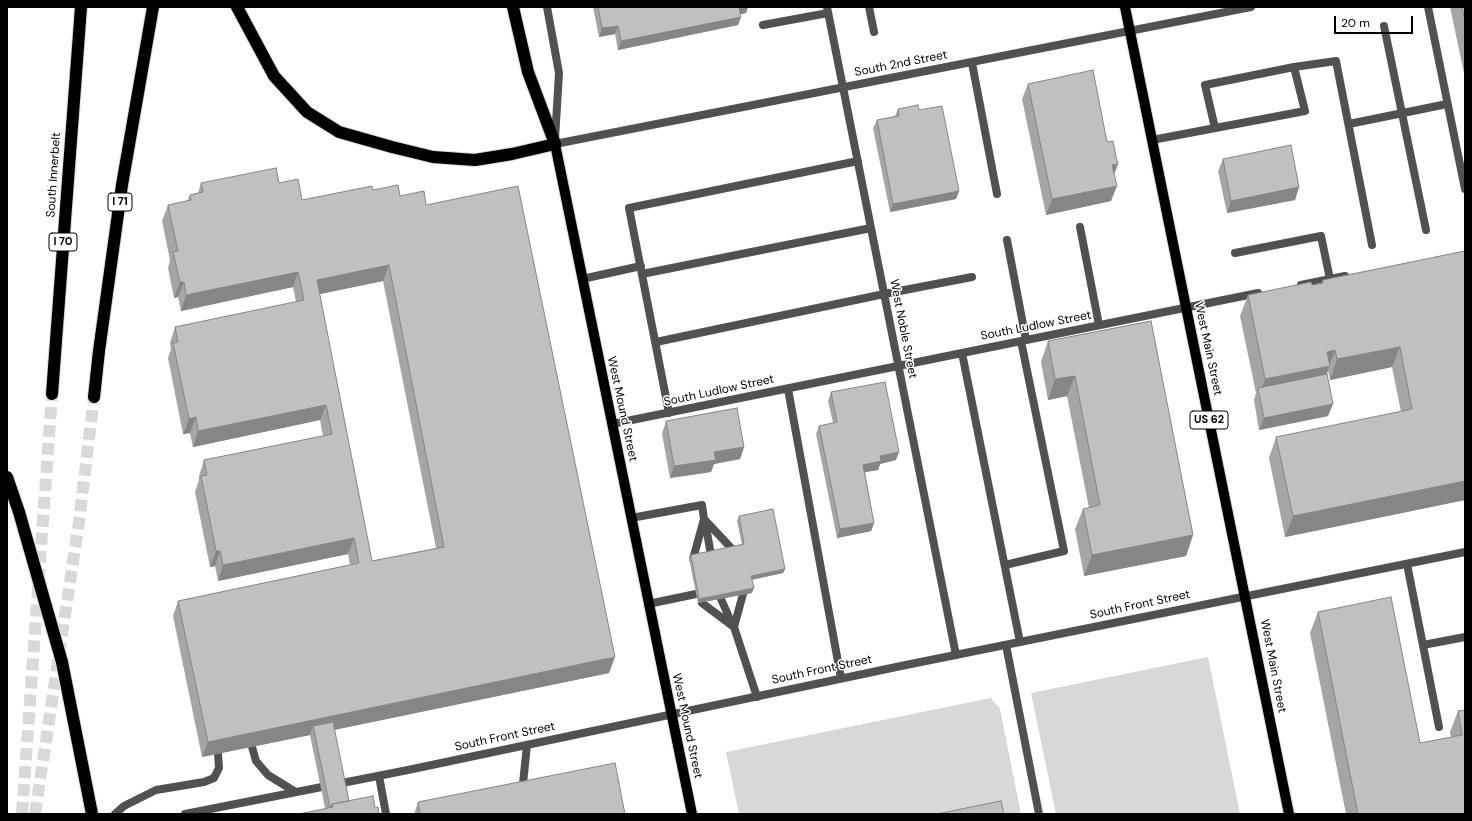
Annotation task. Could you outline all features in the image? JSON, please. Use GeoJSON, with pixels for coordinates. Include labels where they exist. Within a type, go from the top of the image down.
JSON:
{"type":"FeatureCollection","features":[{"type":"Feature","properties":{"kind":"highway","name":"South Innerbelt"},"geometry":{"type":"LineString","coordinates":[[52,394],[81,7]]}},
{"type":"Feature","properties":{"kind":"highway","name":"I 71"},"geometry":{"type":"LineString","coordinates":[[94,397],[122,185],[153,7]]}},
{"type":"Feature","properties":{"kind":"highway"},"geometry":{"type":"LineString","coordinates":[[237,7],[274,76],[307,112],[339,132],[433,157],[475,160],[512,154],[555,144],[528,72],[513,7]]}},
{"type":"Feature","properties":{"kind":"highway"},"geometry":{"type":"LineString","coordinates":[[7,477],[19,512],[62,662],[92,814]]}},
{"type":"Feature","properties":{"kind":"main road","name":"West Main Street"},"geometry":{"type":"LineString","coordinates":[[1125,7],[1246,596],[1289,814]]}},
{"type":"Feature","properties":{"kind":"main road","name":"West Mound Street"},"geometry":{"type":"LineString","coordinates":[[555,144],[692,814]]}},
{"type":"Feature","properties":{"kind":"street","name":"West Mound Street"},"geometry":{"type":"LineString","coordinates":[[547,7],[559,73],[555,144]]}},
{"type":"Feature","properties":{"kind":"street"},"geometry":{"type":"LineString","coordinates":[[869,7],[874,32]]}},
{"type":"Feature","properties":{"kind":"street","name":"South 2nd Street"},"geometry":{"type":"LineString","coordinates":[[555,144],[1251,7]]}},
{"type":"Feature","properties":{"kind":"street"},"geometry":{"type":"LineString","coordinates":[[1428,7],[1465,189]]}},
{"type":"Feature","properties":{"kind":"street"},"geometry":{"type":"LineString","coordinates":[[762,25],[827,10]]}},
{"type":"Feature","properties":{"kind":"street","name":"West Noble Street"},"geometry":{"type":"LineString","coordinates":[[827,10],[956,655]]}},
{"type":"Feature","properties":{"kind":"street"},"geometry":{"type":"LineString","coordinates":[[1384,26],[1426,230]]}},
{"type":"Feature","properties":{"kind":"street"},"geometry":{"type":"LineString","coordinates":[[1215,128],[1205,85],[1294,67],[1336,61],[1372,245]]}},
{"type":"Feature","properties":{"kind":"street"},"geometry":{"type":"LineString","coordinates":[[972,62],[997,194]]}},
{"type":"Feature","properties":{"kind":"street"},"geometry":{"type":"LineString","coordinates":[[1152,140],[1305,112],[1294,67]]}},
{"type":"Feature","properties":{"kind":"street"},"geometry":{"type":"LineString","coordinates":[[1349,124],[1447,104]]}},
{"type":"Feature","properties":{"kind":"street"},"geometry":{"type":"LineString","coordinates":[[669,413],[629,208],[858,161]]}},
{"type":"Feature","properties":{"kind":"street"},"geometry":{"type":"LineString","coordinates":[[1080,227],[1099,325]]}},
{"type":"Feature","properties":{"kind":"street"},"geometry":{"type":"LineString","coordinates":[[642,274],[871,228]]}},
{"type":"Feature","properties":{"kind":"street"},"geometry":{"type":"LineString","coordinates":[[1235,252],[1321,236],[1330,279]]}},
{"type":"Feature","properties":{"kind":"street"},"geometry":{"type":"LineString","coordinates":[[1005,565],[1064,551],[1023,341],[1007,240]]}},
{"type":"Feature","properties":{"kind":"street"},"geometry":{"type":"LineString","coordinates":[[582,279],[641,266]]}},
{"type":"Feature","properties":{"kind":"street"},"geometry":{"type":"LineString","coordinates":[[1294,286],[1353,274]]}},
{"type":"Feature","properties":{"kind":"street"},"geometry":{"type":"LineString","coordinates":[[656,342],[972,277]]}},
{"type":"Feature","properties":{"kind":"street","name":"South Ludlow Street"},"geometry":{"type":"LineString","coordinates":[[612,424],[1264,292]]}},
{"type":"Feature","properties":{"kind":"street"},"geometry":{"type":"LineString","coordinates":[[962,353],[1020,642]]}},
{"type":"Feature","properties":{"kind":"street"},"geometry":{"type":"LineString","coordinates":[[788,388],[841,678]]}},
{"type":"Feature","properties":{"kind":"street"},"geometry":{"type":"LineString","coordinates":[[631,518],[702,505],[711,555]]}},
{"type":"Feature","properties":{"kind":"street"},"geometry":{"type":"LineString","coordinates":[[704,519],[733,550]]}},
{"type":"Feature","properties":{"kind":"street"},"geometry":{"type":"LineString","coordinates":[[693,559],[704,519]]}},
{"type":"Feature","properties":{"kind":"street","name":"South Front Street"},"geometry":{"type":"LineString","coordinates":[[185,814],[294,791],[378,776],[841,678],[1465,552]]}},
{"type":"Feature","properties":{"kind":"street"},"geometry":{"type":"LineString","coordinates":[[1407,564],[1439,727]]}},
{"type":"Feature","properties":{"kind":"street"},"geometry":{"type":"LineString","coordinates":[[648,604],[696,594]]}},
{"type":"Feature","properties":{"kind":"street"},"geometry":{"type":"LineString","coordinates":[[734,626],[743,594]]}},
{"type":"Feature","properties":{"kind":"street"},"geometry":{"type":"LineString","coordinates":[[721,599],[734,626],[757,697]]}},
{"type":"Feature","properties":{"kind":"street"},"geometry":{"type":"LineString","coordinates":[[702,603],[734,626]]}},
{"type":"Feature","properties":{"kind":"street"},"geometry":{"type":"LineString","coordinates":[[1423,645],[1465,637]]}},
{"type":"Feature","properties":{"kind":"street"},"geometry":{"type":"LineString","coordinates":[[1006,645],[1039,814]]}},
{"type":"Feature","properties":{"kind":"street"},"geometry":{"type":"LineString","coordinates":[[521,798],[527,744]]}},
{"type":"Feature","properties":{"kind":"street"},"geometry":{"type":"LineString","coordinates":[[252,747],[256,761],[268,775],[294,791]]}},
{"type":"Feature","properties":{"kind":"street"},"geometry":{"type":"LineString","coordinates":[[115,814],[124,806],[156,790],[204,782],[214,778],[219,768],[218,754]]}},
{"type":"Feature","properties":{"kind":"street"},"geometry":{"type":"LineString","coordinates":[[378,776],[386,814]]}},
{"type":"Feature","properties":{"kind":"shaded area"},"geometry":{"type":"Polygon","coordinates":[[[1208,657],[1240,814],[1056,814],[1031,693],[1208,657]]]}},
{"type":"Feature","properties":{"kind":"shaded area"},"geometry":{"type":"Polygon","coordinates":[[[991,698],[1000,709],[1021,814],[739,814],[726,752],[991,698]]]}},
{"type":"Feature","properties":{"kind":"building"},"geometry":{"type":"Polygon","coordinates":[[[598,7],[739,7],[741,17],[621,41],[618,26],[602,28],[598,7]]]}},
{"type":"Feature","properties":{"kind":"building"},"geometry":{"type":"Polygon","coordinates":[[[1462,7],[1465,7],[1465,21],[1462,7]]]}},
{"type":"Feature","properties":{"kind":"building"},"geometry":{"type":"Polygon","coordinates":[[[1093,70],[1107,142],[1113,141],[1118,164],[1112,165],[1117,186],[1052,199],[1028,84],[1093,70]]]}},
{"type":"Feature","properties":{"kind":"building"},"geometry":{"type":"Polygon","coordinates":[[[918,105],[919,110],[942,106],[959,191],[893,204],[877,120],[899,116],[898,109],[918,105]]]}},
{"type":"Feature","properties":{"kind":"building"},"geometry":{"type":"Polygon","coordinates":[[[1291,145],[1299,187],[1231,201],[1223,159],[1291,145]]]}},
{"type":"Feature","properties":{"kind":"building"},"geometry":{"type":"Polygon","coordinates":[[[276,168],[279,183],[298,179],[302,200],[372,186],[373,190],[398,185],[400,196],[424,191],[426,205],[518,186],[615,657],[208,742],[178,601],[359,563],[354,538],[223,565],[220,551],[216,551],[201,476],[207,475],[204,460],[332,434],[326,405],[198,431],[196,417],[189,419],[173,343],[178,342],[175,327],[304,300],[298,272],[186,295],[184,282],[180,282],[173,252],[178,251],[168,205],[191,200],[190,195],[203,192],[201,183],[276,168]],[[389,265],[317,280],[372,561],[444,547],[389,265]]]}},
{"type":"Feature","properties":{"kind":"building"},"geometry":{"type":"Polygon","coordinates":[[[1465,251],[1465,481],[1293,516],[1276,437],[1412,409],[1400,347],[1337,359],[1335,350],[1327,352],[1330,366],[1265,379],[1248,295],[1311,282],[1312,285],[1323,283],[1323,280],[1465,251]]]}},
{"type":"Feature","properties":{"kind":"building"},"geometry":{"type":"Polygon","coordinates":[[[1151,321],[1193,535],[1092,555],[1083,509],[1100,505],[1075,376],[1055,379],[1048,341],[1151,321]]]}},
{"type":"Feature","properties":{"kind":"building"},"geometry":{"type":"Polygon","coordinates":[[[1327,374],[1333,404],[1264,418],[1258,388],[1327,374]]]}},
{"type":"Feature","properties":{"kind":"building"},"geometry":{"type":"Polygon","coordinates":[[[885,382],[899,452],[880,456],[881,461],[863,465],[874,523],[840,529],[819,426],[837,422],[831,392],[885,382]]]}},
{"type":"Feature","properties":{"kind":"building"},"geometry":{"type":"Polygon","coordinates":[[[737,408],[744,447],[714,452],[716,460],[674,466],[666,421],[737,408]]]}},
{"type":"Feature","properties":{"kind":"building"},"geometry":{"type":"Polygon","coordinates":[[[773,509],[785,569],[751,576],[754,588],[699,599],[691,555],[744,544],[739,516],[773,509]]]}},
{"type":"Feature","properties":{"kind":"building"},"geometry":{"type":"Polygon","coordinates":[[[1391,597],[1420,743],[1462,735],[1458,711],[1465,710],[1465,814],[1358,814],[1318,612],[1391,597]]]}},
{"type":"Feature","properties":{"kind":"building"},"geometry":{"type":"Polygon","coordinates":[[[333,722],[349,801],[332,804],[330,807],[313,726],[333,722]]]}},
{"type":"Feature","properties":{"kind":"building"},"geometry":{"type":"Polygon","coordinates":[[[615,763],[625,814],[420,814],[418,802],[615,763]]]}},
{"type":"Feature","properties":{"kind":"building"},"geometry":{"type":"Polygon","coordinates":[[[373,796],[375,808],[378,807],[379,814],[299,814],[333,807],[332,804],[373,796]]]}},
{"type":"Feature","properties":{"kind":"building"},"geometry":{"type":"Polygon","coordinates":[[[1001,801],[1004,814],[937,814],[1001,801]]]}},
{"type":"Feature","properties":{"kind":"tunnel"},"geometry":{"type":"LineString","coordinates":[[22,814],[52,394]]}},
{"type":"Feature","properties":{"kind":"tunnel"},"geometry":{"type":"LineString","coordinates":[[35,814],[79,522],[94,397]]}}]}
